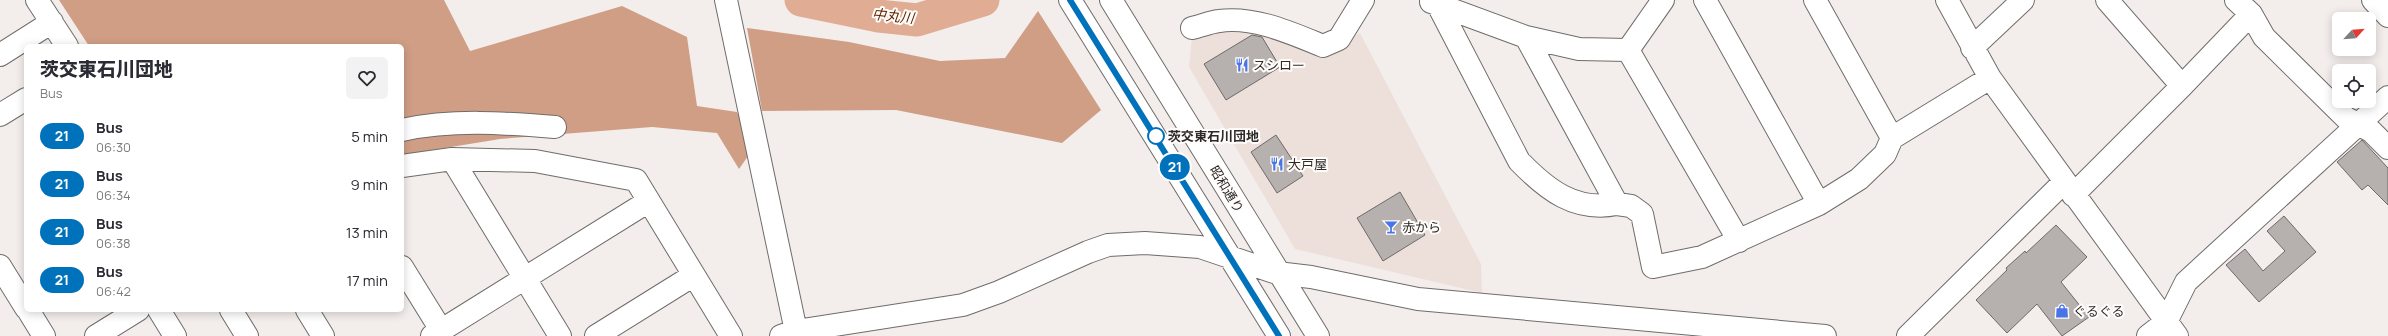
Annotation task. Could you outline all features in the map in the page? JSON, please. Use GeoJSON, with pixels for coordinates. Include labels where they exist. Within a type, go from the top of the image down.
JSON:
{"type":"FeatureCollection","features":[{"type":"Feature","properties":{"kind":"street"},"geometry":{"type":"LineString","coordinates":[[37,0],[66,44]]}},
{"type":"Feature","properties":{"kind":"street"},"geometry":{"type":"LineString","coordinates":[[726,0],[791,334],[963,305],[998,292],[1066,261],[1108,246],[1145,243],[1200,247],[1277,273],[1311,277],[1418,299],[1825,336]]}},
{"type":"Feature","properties":{"kind":"street"},"geometry":{"type":"LineString","coordinates":[[1070,0],[1233,259],[1279,336]]}},
{"type":"Feature","properties":{"kind":"street","name":"昭和通り"},"geometry":{"type":"LineString","coordinates":[[1111,0],[1277,273],[1318,336]]}},
{"type":"Feature","properties":{"kind":"street"},"geometry":{"type":"LineString","coordinates":[[1192,28],[1219,21],[1252,22],[1284,30],[1323,46],[1339,39],[1364,0]]}},
{"type":"Feature","properties":{"kind":"street"},"geometry":{"type":"LineString","coordinates":[[1628,50],[1663,0]]}},
{"type":"Feature","properties":{"kind":"street"},"geometry":{"type":"LineString","coordinates":[[1705,0],[1820,204]]}},
{"type":"Feature","properties":{"kind":"street"},"geometry":{"type":"LineString","coordinates":[[1815,0],[1892,138]]}},
{"type":"Feature","properties":{"kind":"street"},"geometry":{"type":"LineString","coordinates":[[1947,0],[1972,48],[1990,78],[2171,329]]}},
{"type":"Feature","properties":{"kind":"street"},"geometry":{"type":"LineString","coordinates":[[1972,48],[2023,0]]}},
{"type":"Feature","properties":{"kind":"street"},"geometry":{"type":"LineString","coordinates":[[2107,0],[2182,86]]}},
{"type":"Feature","properties":{"kind":"street"},"geometry":{"type":"LineString","coordinates":[[2372,0],[2388,16]]}},
{"type":"Feature","properties":{"kind":"street"},"geometry":{"type":"LineString","coordinates":[[1433,2],[1526,38],[1579,49],[1628,50]]}},
{"type":"Feature","properties":{"kind":"street"},"geometry":{"type":"LineString","coordinates":[[1433,2],[1519,161],[1537,180],[1570,201],[1599,208],[1617,204],[1631,206],[1642,214],[1653,267],[1702,257],[1820,204],[1859,179],[1884,154],[1892,138],[1990,78]]}},
{"type":"Feature","properties":{"kind":"street"},"geometry":{"type":"LineString","coordinates":[[1908,336],[2182,86],[2244,7],[2264,37],[2346,118],[2371,131],[2388,148]]}},
{"type":"Feature","properties":{"kind":"street"},"geometry":{"type":"LineString","coordinates":[[0,55],[52,22]]}},
{"type":"Feature","properties":{"kind":"street"},"geometry":{"type":"LineString","coordinates":[[1526,38],[1617,204]]}},
{"type":"Feature","properties":{"kind":"street"},"geometry":{"type":"LineString","coordinates":[[1628,50],[1739,241]]}},
{"type":"Feature","properties":{"kind":"street"},"geometry":{"type":"LineString","coordinates":[[2171,329],[2186,282],[2388,97]]}},
{"type":"Feature","properties":{"kind":"street"},"geometry":{"type":"LineString","coordinates":[[0,115],[24,100]]}},
{"type":"Feature","properties":{"kind":"street"},"geometry":{"type":"LineString","coordinates":[[404,130],[429,125],[494,123],[555,127]]}},
{"type":"Feature","properties":{"kind":"street"},"geometry":{"type":"LineString","coordinates":[[404,166],[452,159],[535,161],[636,180],[731,336]]}},
{"type":"Feature","properties":{"kind":"street"},"geometry":{"type":"LineString","coordinates":[[452,159],[524,280],[560,336]]}},
{"type":"Feature","properties":{"kind":"street"},"geometry":{"type":"LineString","coordinates":[[404,271],[437,333],[649,201]]}},
{"type":"Feature","properties":{"kind":"street"},"geometry":{"type":"LineString","coordinates":[[0,266],[24,304]]}},
{"type":"Feature","properties":{"kind":"street"},"geometry":{"type":"LineString","coordinates":[[596,336],[694,275]]}},
{"type":"Feature","properties":{"kind":"street"},"geometry":{"type":"LineString","coordinates":[[29,312],[44,336]]}},
{"type":"Feature","properties":{"kind":"street"},"geometry":{"type":"LineString","coordinates":[[96,336],[135,312]]}},
{"type":"Feature","properties":{"kind":"street"},"geometry":{"type":"LineString","coordinates":[[160,312],[175,336]]}},
{"type":"Feature","properties":{"kind":"street"},"geometry":{"type":"LineString","coordinates":[[233,312],[248,336]]}},
{"type":"Feature","properties":{"kind":"street"},"geometry":{"type":"LineString","coordinates":[[308,312],[324,336]]}},
{"type":"Feature","properties":{"kind":"street"},"geometry":{"type":"LineString","coordinates":[[2148,336],[2171,329]]}},
{"type":"Feature","properties":{"kind":"shaded area"},"geometry":{"type":"Polygon","coordinates":[[[59,0],[444,0],[470,51],[622,6],[687,37],[697,106],[737,112],[753,149],[739,169],[717,133],[652,127],[500,139],[404,155],[404,44],[88,44],[59,0]]]}},
{"type":"Feature","properties":{"kind":"shaded area"},"geometry":{"type":"Polygon","coordinates":[[[1038,11],[1101,110],[1062,143],[896,110],[762,111],[747,28],[849,42],[940,61],[1005,58],[1038,11]]]}},
{"type":"Feature","properties":{"kind":"shaded area"},"geometry":{"type":"Polygon","coordinates":[[[1220,32],[1268,34],[1317,54],[1360,33],[1481,264],[1482,293],[1295,249],[1189,67],[1192,36],[1220,32]]]}},
{"type":"Feature","properties":{"kind":"building","name":"スシロー"},"geometry":{"type":"Polygon","coordinates":[[[1252,35],[1262,37],[1280,67],[1226,100],[1204,64],[1252,35]]]}},
{"type":"Feature","properties":{"kind":"building","name":"大戸屋"},"geometry":{"type":"Polygon","coordinates":[[[1276,135],[1303,176],[1277,193],[1251,152],[1276,135]]]}},
{"type":"Feature","properties":{"kind":"building"},"geometry":{"type":"Polygon","coordinates":[[[2362,140],[2388,168],[2388,205],[2368,185],[2362,190],[2337,162],[2362,140]]]}},
{"type":"Feature","properties":{"kind":"building","name":"赤から"},"geometry":{"type":"Polygon","coordinates":[[[1400,192],[1425,235],[1383,261],[1357,218],[1400,192]]]}},
{"type":"Feature","properties":{"kind":"building"},"geometry":{"type":"Polygon","coordinates":[[[2284,216],[2316,252],[2259,302],[2226,265],[2245,249],[2263,271],[2285,251],[2267,231],[2284,216]]]}},
{"type":"Feature","properties":{"kind":"building"},"geometry":{"type":"Polygon","coordinates":[[[2056,225],[2087,257],[2061,282],[2089,317],[2062,336],[2037,304],[2007,333],[1976,300],[2007,270],[2006,268],[2025,251],[2026,253],[2056,225]]]}},
{"type":"Feature","properties":{"kind":"waterway","name":"中丸川"},"geometry":{"type":"LineString","coordinates":[[801,0],[879,16],[917,20],[983,0]]}},
{"type":"Feature","properties":{"kind":"bus line","name":"21"},"geometry":{"type":"LineString","coordinates":[[1070,0],[1233,259],[1279,336]]}},
{"type":"Feature","properties":{"kind":"place","name":"スシロー"},"geometry":{"type":"Point","coordinates":[1242,65]}},
{"type":"Feature","properties":{"kind":"place","name":"茨交東石川団地"},"geometry":{"type":"Point","coordinates":[1156,136]}},
{"type":"Feature","properties":{"kind":"place","name":"大戸屋"},"geometry":{"type":"Point","coordinates":[1277,164]}},
{"type":"Feature","properties":{"kind":"place","name":"赤から"},"geometry":{"type":"Point","coordinates":[1391,227]}},
{"type":"Feature","properties":{"kind":"place","name":"ぐるぐる"},"geometry":{"type":"Point","coordinates":[2062,311]}}]}
